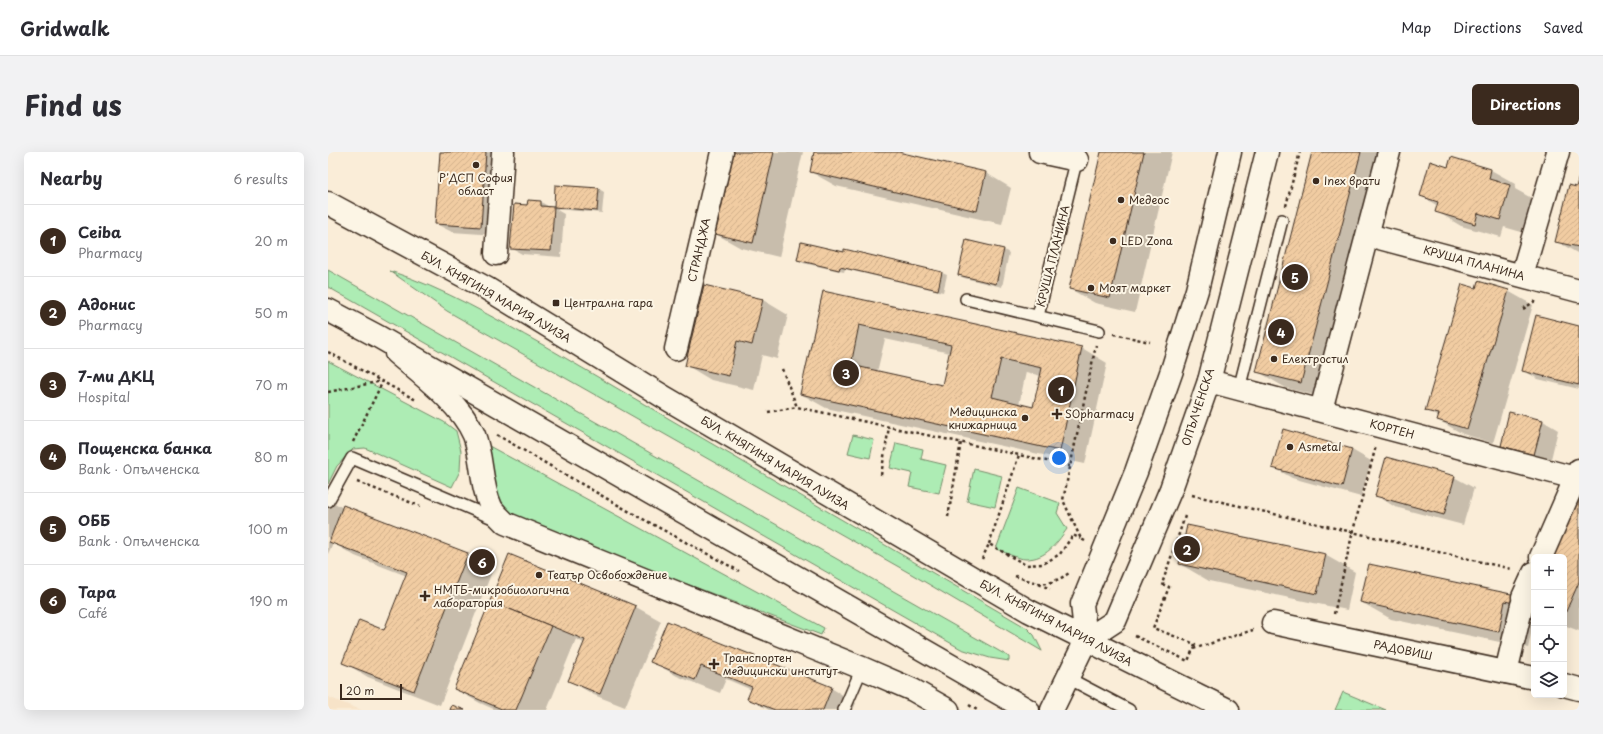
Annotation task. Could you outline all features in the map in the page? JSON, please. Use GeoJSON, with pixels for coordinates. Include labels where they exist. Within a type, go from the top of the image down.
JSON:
{"type":"FeatureCollection","features":[{"type":"Feature","properties":{"kind":"main road"},"geometry":{"type":"LineString","coordinates":[[496,254],[503,152]]}},
{"type":"Feature","properties":{"kind":"main road","name":"СТРАНДЖА"},"geometry":{"type":"LineString","coordinates":[[676,349],[722,152]]}},
{"type":"Feature","properties":{"kind":"main road","name":"КРУША ПЛАНИНА"},"geometry":{"type":"LineString","coordinates":[[1040,152],[1078,156]]}},
{"type":"Feature","properties":{"kind":"main road"},"geometry":{"type":"LineString","coordinates":[[1052,710],[1086,640],[1082,604],[1136,472],[1172,370],[1197,290],[1230,152]]}},
{"type":"Feature","properties":{"kind":"main road","name":"ОПЪЛЧЕНСКА"},"geometry":{"type":"LineString","coordinates":[[1086,640],[1115,621],[1171,489],[1209,381],[1267,152]]}},
{"type":"Feature","properties":{"kind":"main road"},"geometry":{"type":"LineString","coordinates":[[1321,410],[1389,152]]}},
{"type":"Feature","properties":{"kind":"main road"},"geometry":{"type":"LineString","coordinates":[[1522,276],[1558,152]]}},
{"type":"Feature","properties":{"kind":"main road","name":"БУЛ. КНЯГИНЯ МАРИЯ ЛУИЗА"},"geometry":{"type":"LineString","coordinates":[[328,203],[486,288],[664,397],[970,578],[1029,611],[1228,710]]}},
{"type":"Feature","properties":{"kind":"main road","name":"КРУША ПЛАНИНА"},"geometry":{"type":"LineString","coordinates":[[1368,234],[1579,291]]}},
{"type":"Feature","properties":{"kind":"main road"},"geometry":{"type":"LineString","coordinates":[[328,310],[379,337],[1028,710]]}},
{"type":"Feature","properties":{"kind":"main road"},"geometry":{"type":"LineString","coordinates":[[379,337],[453,404],[468,425],[474,435],[477,447],[483,486],[492,508],[505,523],[913,690],[956,706]]}},
{"type":"Feature","properties":{"kind":"main road","name":"КОРТЕН"},"geometry":{"type":"LineString","coordinates":[[1209,381],[1381,426],[1577,474]]}},
{"type":"Feature","properties":{"kind":"main road"},"geometry":{"type":"LineString","coordinates":[[1542,554],[1577,474]]}},
{"type":"Feature","properties":{"kind":"main road"},"geometry":{"type":"LineString","coordinates":[[1506,672],[1523,601],[1531,581]]}},
{"type":"Feature","properties":{"kind":"main road","name":"РАДОВИШ"},"geometry":{"type":"LineString","coordinates":[[1273,623],[1531,677]]}},
{"type":"Feature","properties":{"kind":"main road"},"geometry":{"type":"LineString","coordinates":[[1567,686],[1579,688]]}},
{"type":"Feature","properties":{"kind":"lane","name":"КРУША ПЛАНИНА"},"geometry":{"type":"LineString","coordinates":[[966,299],[1038,316],[1078,156]]}},
{"type":"Feature","properties":{"kind":"lane"},"geometry":{"type":"LineString","coordinates":[[1239,389],[1282,220]]}},
{"type":"Feature","properties":{"kind":"lane"},"geometry":{"type":"LineString","coordinates":[[1038,316],[1100,331]]}},
{"type":"Feature","properties":{"kind":"lane"},"geometry":{"type":"LineString","coordinates":[[328,501],[352,458],[505,523]]}},
{"type":"Feature","properties":{"kind":"lane"},"geometry":{"type":"LineString","coordinates":[[844,710],[862,668]]}},
{"type":"Feature","properties":{"kind":"lane"},"geometry":{"type":"LineString","coordinates":[[1068,678],[1129,710]]}},
{"type":"Feature","properties":{"kind":"path"},"geometry":{"type":"LineString","coordinates":[[1282,220],[1300,152]]}},
{"type":"Feature","properties":{"kind":"path"},"geometry":{"type":"LineString","coordinates":[[1080,539],[1063,500],[1100,331],[1150,342]]}},
{"type":"Feature","properties":{"kind":"path"},"geometry":{"type":"LineString","coordinates":[[328,352],[416,400]]}},
{"type":"Feature","properties":{"kind":"path"},"geometry":{"type":"LineString","coordinates":[[782,369],[797,407]]}},
{"type":"Feature","properties":{"kind":"path"},"geometry":{"type":"LineString","coordinates":[[328,392],[383,381]]}},
{"type":"Feature","properties":{"kind":"path"},"geometry":{"type":"LineString","coordinates":[[352,458],[350,448],[383,381]]}},
{"type":"Feature","properties":{"kind":"path"},"geometry":{"type":"LineString","coordinates":[[768,412],[797,407],[1070,466]]}},
{"type":"Feature","properties":{"kind":"path"},"geometry":{"type":"LineString","coordinates":[[468,425],[496,435],[630,512],[742,572]]}},
{"type":"Feature","properties":{"kind":"path"},"geometry":{"type":"LineString","coordinates":[[881,475],[889,426]]}},
{"type":"Feature","properties":{"kind":"path"},"geometry":{"type":"LineString","coordinates":[[1329,635],[1353,531],[1381,426]]}},
{"type":"Feature","properties":{"kind":"path"},"geometry":{"type":"LineString","coordinates":[[948,517],[961,442]]}},
{"type":"Feature","properties":{"kind":"path"},"geometry":{"type":"LineString","coordinates":[[988,562],[981,558],[989,544],[1019,455]]}},
{"type":"Feature","properties":{"kind":"path"},"geometry":{"type":"LineString","coordinates":[[1190,502],[1192,494],[1531,573]]}},
{"type":"Feature","properties":{"kind":"path"},"geometry":{"type":"LineString","coordinates":[[1135,636],[1188,661],[1193,649],[1195,644],[1154,628],[1169,587],[1162,584],[1187,509]]}},
{"type":"Feature","properties":{"kind":"path"},"geometry":{"type":"LineString","coordinates":[[989,544],[1026,565],[1043,564],[1060,554],[1073,535],[1091,543]]}},
{"type":"Feature","properties":{"kind":"path"},"geometry":{"type":"LineString","coordinates":[[1038,583],[1047,584],[1060,579],[1077,568]]}},
{"type":"Feature","properties":{"kind":"path"},"geometry":{"type":"LineString","coordinates":[[1008,573],[1038,583],[1050,589]]}},
{"type":"Feature","properties":{"kind":"path"},"geometry":{"type":"LineString","coordinates":[[1193,649],[1273,623]]}},
{"type":"Feature","properties":{"kind":"path"},"geometry":{"type":"LineString","coordinates":[[956,706],[977,710]]}},
{"type":"Feature","properties":{"kind":"shaded area"},"geometry":{"type":"Polygon","coordinates":[[[328,697],[361,710],[328,710],[328,697]]]}},
{"type":"Feature","properties":{"kind":"green space"},"geometry":{"type":"Polygon","coordinates":[[[328,270],[1006,655],[1009,657],[1009,661],[990,658],[961,649],[328,287],[328,270]]]}},
{"type":"Feature","properties":{"kind":"green space"},"geometry":{"type":"Polygon","coordinates":[[[390,271],[449,295],[543,345],[1027,628],[1034,635],[1042,651],[913,575],[447,311],[390,271]]]}},
{"type":"Feature","properties":{"kind":"green space"},"geometry":{"type":"Polygon","coordinates":[[[328,361],[444,422],[456,431],[461,451],[460,471],[452,487],[365,448],[353,449],[337,466],[328,484],[328,361]]]}},
{"type":"Feature","properties":{"kind":"green space"},"geometry":{"type":"Polygon","coordinates":[[[853,435],[874,440],[870,458],[848,453],[853,435]]]}},
{"type":"Feature","properties":{"kind":"green space"},"geometry":{"type":"Polygon","coordinates":[[[896,443],[923,449],[921,459],[946,465],[939,493],[909,487],[912,473],[890,468],[896,443]]]}},
{"type":"Feature","properties":{"kind":"green space"},"geometry":{"type":"Polygon","coordinates":[[[489,446],[824,628],[821,635],[516,519],[501,506],[492,486],[489,446]]]}},
{"type":"Feature","properties":{"kind":"green space"},"geometry":{"type":"Polygon","coordinates":[[[974,469],[1002,476],[995,507],[967,501],[974,469]]]}},
{"type":"Feature","properties":{"kind":"green space"},"geometry":{"type":"Polygon","coordinates":[[[1019,488],[1060,503],[1057,513],[1067,529],[1050,550],[1033,558],[1019,558],[996,549],[1019,488]]]}},
{"type":"Feature","properties":{"kind":"green space"},"geometry":{"type":"Polygon","coordinates":[[[1343,692],[1386,710],[1335,710],[1343,692]]]}},
{"type":"Feature","properties":{"kind":"building"},"geometry":{"type":"Polygon","coordinates":[[[440,152],[486,152],[481,227],[435,224],[440,152]]]}},
{"type":"Feature","properties":{"kind":"building"},"geometry":{"type":"Polygon","coordinates":[[[734,152],[774,152],[753,243],[715,234],[734,152]]]}},
{"type":"Feature","properties":{"kind":"building"},"geometry":{"type":"Polygon","coordinates":[[[814,152],[898,152],[986,172],[977,211],[810,172],[814,152]]]}},
{"type":"Feature","properties":{"kind":"building"},"geometry":{"type":"Polygon","coordinates":[[[1101,152],[1144,152],[1110,298],[1069,289],[1101,152]]]}},
{"type":"Feature","properties":{"kind":"building"},"geometry":{"type":"Polygon","coordinates":[[[1312,152],[1361,152],[1301,383],[1256,372],[1312,152]]]}},
{"type":"Feature","properties":{"kind":"building"},"geometry":{"type":"Polygon","coordinates":[[[1451,157],[1491,169],[1489,179],[1510,185],[1500,220],[1478,213],[1475,224],[1435,212],[1438,202],[1420,196],[1430,161],[1448,167],[1451,157]]]}},
{"type":"Feature","properties":{"kind":"building"},"geometry":{"type":"Polygon","coordinates":[[[1579,176],[1579,247],[1555,242],[1569,185],[1576,187],[1579,176]]]}},
{"type":"Feature","properties":{"kind":"building"},"geometry":{"type":"Polygon","coordinates":[[[555,185],[599,188],[597,211],[554,207],[555,185]]]}},
{"type":"Feature","properties":{"kind":"building"},"geometry":{"type":"Polygon","coordinates":[[[528,200],[541,201],[541,206],[554,207],[551,251],[510,249],[514,204],[527,205],[528,200]]]}},
{"type":"Feature","properties":{"kind":"building"},"geometry":{"type":"Polygon","coordinates":[[[966,240],[1004,249],[996,284],[958,275],[966,240]]]}},
{"type":"Feature","properties":{"kind":"building"},"geometry":{"type":"Polygon","coordinates":[[[801,242],[844,252],[844,249],[942,272],[938,290],[840,267],[839,270],[797,260],[801,242]]]}},
{"type":"Feature","properties":{"kind":"building"},"geometry":{"type":"Polygon","coordinates":[[[1478,281],[1509,290],[1467,429],[1437,420],[1439,414],[1425,411],[1462,284],[1476,288],[1478,281]]]}},
{"type":"Feature","properties":{"kind":"building"},"geometry":{"type":"Polygon","coordinates":[[[704,285],[763,299],[752,345],[737,341],[729,376],[685,366],[704,285]]]}},
{"type":"Feature","properties":{"kind":"building"},"geometry":{"type":"Polygon","coordinates":[[[823,291],[1082,347],[1060,451],[800,394],[823,291]],[[859,325],[851,365],[942,385],[951,345],[859,325]],[[1001,359],[992,397],[1033,407],[1042,368],[1001,359]]]}},
{"type":"Feature","properties":{"kind":"building"},"geometry":{"type":"Polygon","coordinates":[[[1536,315],[1579,326],[1579,385],[1522,371],[1536,315]]]}},
{"type":"Feature","properties":{"kind":"building"},"geometry":{"type":"Polygon","coordinates":[[[1509,412],[1543,420],[1534,455],[1501,446],[1509,412]]]}},
{"type":"Feature","properties":{"kind":"building"},"geometry":{"type":"Polygon","coordinates":[[[1283,429],[1352,449],[1342,487],[1272,468],[1283,429]]]}},
{"type":"Feature","properties":{"kind":"building"},"geometry":{"type":"Polygon","coordinates":[[[1386,457],[1455,476],[1444,515],[1375,496],[1386,457]]]}},
{"type":"Feature","properties":{"kind":"building"},"geometry":{"type":"Polygon","coordinates":[[[1579,488],[1579,582],[1567,609],[1567,554],[1549,554],[1579,488]]]}},
{"type":"Feature","properties":{"kind":"building","name":"НМТБ-микробиологична лаборатория"},"geometry":{"type":"Polygon","coordinates":[[[343,505],[468,553],[414,691],[342,663],[359,620],[384,630],[407,572],[329,542],[343,505]]]}},
{"type":"Feature","properties":{"kind":"building"},"geometry":{"type":"Polygon","coordinates":[[[1187,525],[1326,554],[1317,594],[1179,564],[1187,525]]]}},
{"type":"Feature","properties":{"kind":"building"},"geometry":{"type":"Polygon","coordinates":[[[509,554],[636,606],[600,694],[568,681],[585,640],[490,601],[509,554]]]}},
{"type":"Feature","properties":{"kind":"building"},"geometry":{"type":"Polygon","coordinates":[[[1369,564],[1530,598],[1526,606],[1505,601],[1499,632],[1360,602],[1369,564]]]}},
{"type":"Feature","properties":{"kind":"building"},"geometry":{"type":"Polygon","coordinates":[[[490,601],[551,626],[516,710],[504,710],[454,689],[490,601]]]}},
{"type":"Feature","properties":{"kind":"building","name":"Транспортен медицински институт"},"geometry":{"type":"Polygon","coordinates":[[[667,621],[832,687],[823,710],[775,710],[747,699],[752,687],[701,666],[695,680],[650,662],[667,621]]]}},
{"type":"Feature","properties":{"kind":"building"},"geometry":{"type":"Polygon","coordinates":[[[452,705],[465,710],[450,710],[452,705]]]}},
{"type":"Feature","properties":{"kind":"place","name":"Р'ДСП София област"},"geometry":{"type":"Point","coordinates":[476,165]}},
{"type":"Feature","properties":{"kind":"place","name":"Inex врати"},"geometry":{"type":"Point","coordinates":[1316,181]}},
{"type":"Feature","properties":{"kind":"place","name":"Медеос"},"geometry":{"type":"Point","coordinates":[1121,200]}},
{"type":"Feature","properties":{"kind":"place","name":"LED Zona"},"geometry":{"type":"Point","coordinates":[1113,241]}},
{"type":"Feature","properties":{"kind":"place","name":"ОББ"},"geometry":{"type":"Point","coordinates":[1295,277]}},
{"type":"Feature","properties":{"kind":"place","name":"Моят маркет"},"geometry":{"type":"Point","coordinates":[1091,288]}},
{"type":"Feature","properties":{"kind":"place","name":"Централна гара"},"geometry":{"type":"Point","coordinates":[556,303]}},
{"type":"Feature","properties":{"kind":"place","name":"Пощенска банка"},"geometry":{"type":"Point","coordinates":[1281,332]}},
{"type":"Feature","properties":{"kind":"place","name":"Електростил"},"geometry":{"type":"Point","coordinates":[1274,359]}},
{"type":"Feature","properties":{"kind":"place","name":"7-ми ДКЦ"},"geometry":{"type":"Point","coordinates":[846,373]}},
{"type":"Feature","properties":{"kind":"place","name":"Ceiba"},"geometry":{"type":"Point","coordinates":[1061,390]}},
{"type":"Feature","properties":{"kind":"place","name":"SOpharmacy"},"geometry":{"type":"Point","coordinates":[1057,414]}},
{"type":"Feature","properties":{"kind":"place","name":"Медицинска книжарница"},"geometry":{"type":"Point","coordinates":[1025,418]}},
{"type":"Feature","properties":{"kind":"place","name":"Asmetal"},"geometry":{"type":"Point","coordinates":[1290,447]}},
{"type":"Feature","properties":{"kind":"place","name":"Адонис"},"geometry":{"type":"Point","coordinates":[1187,549]}},
{"type":"Feature","properties":{"kind":"place","name":"Тара"},"geometry":{"type":"Point","coordinates":[482,562]}},
{"type":"Feature","properties":{"kind":"place","name":"Театър Освобождение"},"geometry":{"type":"Point","coordinates":[539,575]}},
{"type":"Feature","properties":{"kind":"place","name":"НМТБ-микробиологична лаборатория"},"geometry":{"type":"Point","coordinates":[425,596]}},
{"type":"Feature","properties":{"kind":"place","name":"Транспортен медицински институт"},"geometry":{"type":"Point","coordinates":[714,664]}}]}
